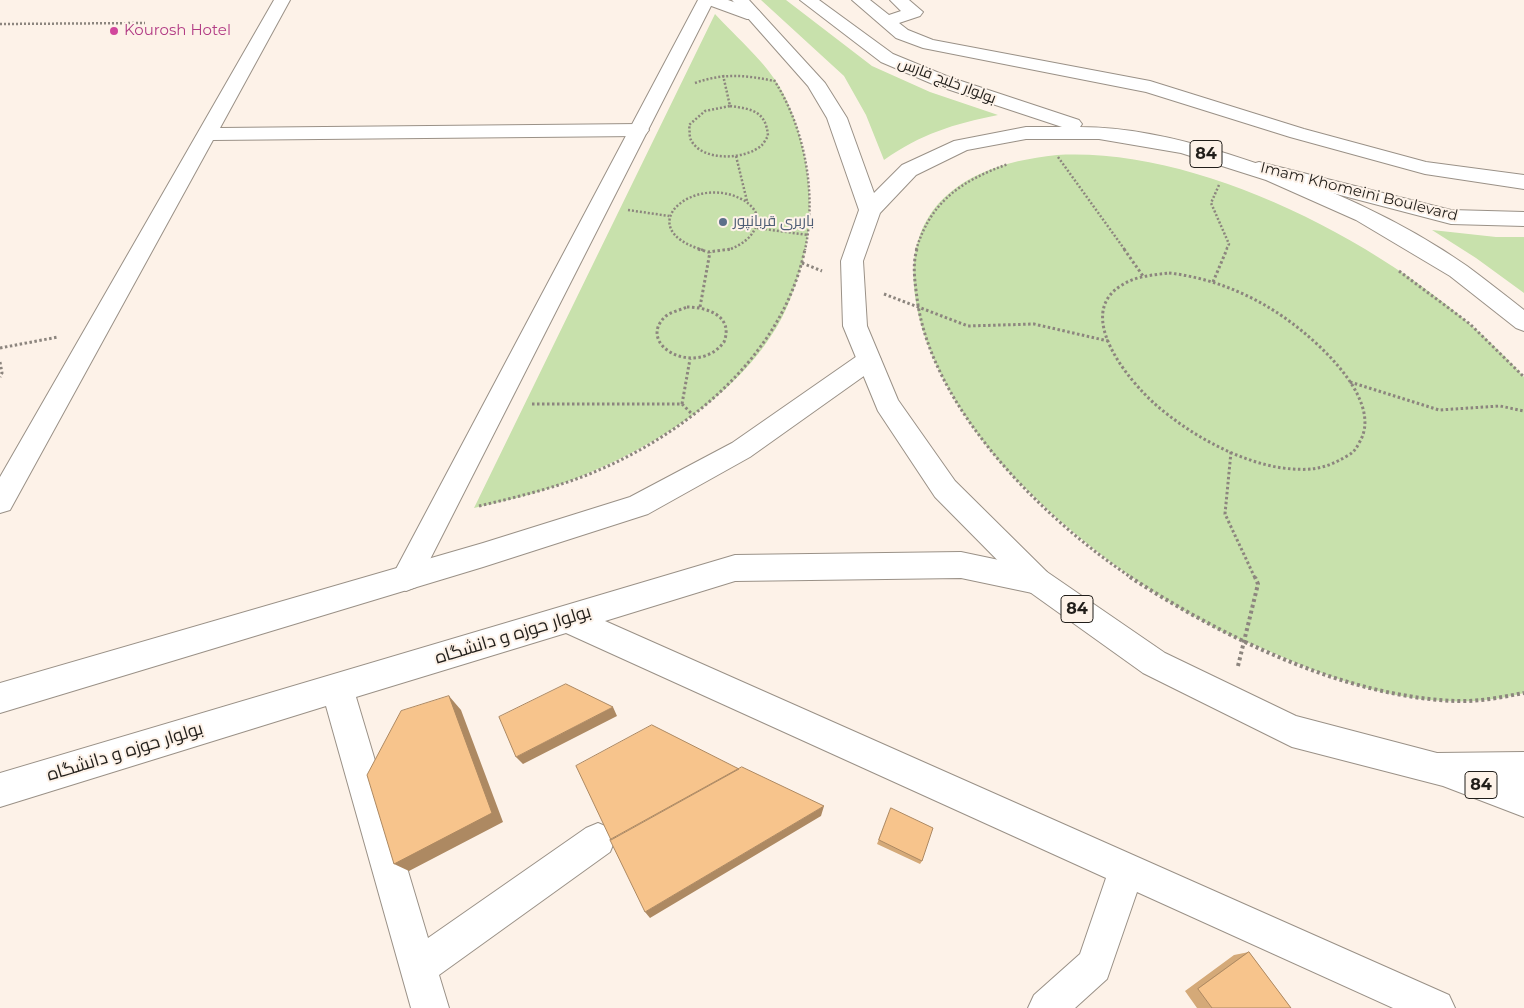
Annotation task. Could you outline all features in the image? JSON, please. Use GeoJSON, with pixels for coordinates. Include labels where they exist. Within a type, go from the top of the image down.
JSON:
{"type":"FeatureCollection","features":[{"type":"Feature","properties":{"kind":"main road"},"geometry":{"type":"LineString","coordinates":[[0,502],[282,0]]}},
{"type":"Feature","properties":{"kind":"main road"},"geometry":{"type":"LineString","coordinates":[[406,578],[706,0]]}},
{"type":"Feature","properties":{"kind":"main road"},"geometry":{"type":"LineString","coordinates":[[712,0],[753,14]]}},
{"type":"Feature","properties":{"kind":"main road"},"geometry":{"type":"LineString","coordinates":[[740,0],[816,83],[837,118],[870,210]]}},
{"type":"Feature","properties":{"kind":"main road","name":"بولوار خلیج فارس"},"geometry":{"type":"LineString","coordinates":[[808,0],[887,58],[942,81],[1099,133]]}},
{"type":"Feature","properties":{"kind":"main road"},"geometry":{"type":"LineString","coordinates":[[860,0],[902,34],[929,44],[1150,87],[1298,133],[1425,168],[1524,182]]}},
{"type":"Feature","properties":{"kind":"main road"},"geometry":{"type":"LineString","coordinates":[[886,21],[914,12],[898,0]]}},
{"type":"Feature","properties":{"kind":"main road"},"geometry":{"type":"LineString","coordinates":[[206,134],[638,130]]}},
{"type":"Feature","properties":{"kind":"main road","name":"84"},"geometry":{"type":"LineString","coordinates":[[1524,322],[1458,271],[1364,215],[1273,175],[1184,147],[1099,133],[1026,133],[961,145],[909,170],[870,210],[852,261],[855,326],[887,404],[944,490],[1037,581],[1154,663],[1292,731],[1438,770],[1524,800]]}},
{"type":"Feature","properties":{"kind":"main road","name":"Imam Khomeini Boulevard"},"geometry":{"type":"LineString","coordinates":[[1225,160],[1451,217],[1524,219]]}},
{"type":"Feature","properties":{"kind":"main road"},"geometry":{"type":"LineString","coordinates":[[0,698],[406,578],[638,506],[741,450],[869,360]]}},
{"type":"Feature","properties":{"kind":"main road","name":"بولوار حوزه و دانشگاه"},"geometry":{"type":"LineString","coordinates":[[0,790],[735,568],[961,565],[1037,581]]}},
{"type":"Feature","properties":{"kind":"main road"},"geometry":{"type":"LineString","coordinates":[[568,619],[1436,1008]]}},
{"type":"Feature","properties":{"kind":"main road"},"geometry":{"type":"LineString","coordinates":[[337,688],[430,1008]]}},
{"type":"Feature","properties":{"kind":"main road","name":"84"},"geometry":{"type":"LineString","coordinates":[[1438,770],[1524,769]]}},
{"type":"Feature","properties":{"kind":"main road"},"geometry":{"type":"LineString","coordinates":[[418,967],[598,840]]}},
{"type":"Feature","properties":{"kind":"main road"},"geometry":{"type":"LineString","coordinates":[[1047,1008],[1094,966],[1127,869]]}},
{"type":"Feature","properties":{"kind":"path"},"geometry":{"type":"LineString","coordinates":[[0,24],[145,23]]}},
{"type":"Feature","properties":{"kind":"path"},"geometry":{"type":"LineString","coordinates":[[688,86],[704,79],[741,74],[775,81]]}},
{"type":"Feature","properties":{"kind":"path"},"geometry":{"type":"LineString","coordinates":[[478,499],[474,508],[547,489],[608,465],[667,432],[713,399],[746,368],[771,337],[786,310],[802,263],[810,221],[804,159],[796,124],[775,81],[769,74]]}},
{"type":"Feature","properties":{"kind":"path"},"geometry":{"type":"LineString","coordinates":[[724,75],[730,106]]}},
{"type":"Feature","properties":{"kind":"path"},"geometry":{"type":"LineString","coordinates":[[730,106],[757,113],[766,120],[770,129],[768,138],[762,146],[736,156],[722,156],[703,151],[690,141],[689,125],[695,117],[717,108],[730,106]]}},
{"type":"Feature","properties":{"kind":"path"},"geometry":{"type":"LineString","coordinates":[[1057,155],[1143,276]]}},
{"type":"Feature","properties":{"kind":"path"},"geometry":{"type":"LineString","coordinates":[[1050,156],[1066,155]]}},
{"type":"Feature","properties":{"kind":"path"},"geometry":{"type":"LineString","coordinates":[[736,156],[747,201]]}},
{"type":"Feature","properties":{"kind":"path"},"geometry":{"type":"LineString","coordinates":[[1014,163],[982,174],[964,184],[936,207],[926,221],[914,254],[912,272],[926,342],[948,388],[980,436],[1023,486],[1076,535],[1140,583],[1213,627],[1348,684],[1430,701],[1469,701],[1505,698],[1524,693]]}},
{"type":"Feature","properties":{"kind":"path"},"geometry":{"type":"LineString","coordinates":[[1213,282],[1229,244],[1211,203],[1220,183],[1228,185]]}},
{"type":"Feature","properties":{"kind":"path"},"geometry":{"type":"LineString","coordinates":[[723,193],[747,201],[755,209],[759,218],[758,228],[745,243],[729,249],[710,252],[695,249],[682,244],[673,236],[668,226],[669,216],[684,200],[702,194],[723,193]]}},
{"type":"Feature","properties":{"kind":"path"},"geometry":{"type":"LineString","coordinates":[[620,209],[669,216]]}},
{"type":"Feature","properties":{"kind":"path"},"geometry":{"type":"LineString","coordinates":[[758,228],[808,235]]}},
{"type":"Feature","properties":{"kind":"path"},"geometry":{"type":"LineString","coordinates":[[700,308],[710,252]]}},
{"type":"Feature","properties":{"kind":"path"},"geometry":{"type":"LineString","coordinates":[[802,263],[968,326],[1034,324],[1108,341]]}},
{"type":"Feature","properties":{"kind":"path"},"geometry":{"type":"LineString","coordinates":[[1394,268],[1470,324],[1524,377]]}},
{"type":"Feature","properties":{"kind":"path"},"geometry":{"type":"LineString","coordinates":[[1180,274],[1213,282],[1251,298],[1289,320],[1322,347],[1350,382],[1362,404],[1365,430],[1359,446],[1346,458],[1322,468],[1293,470],[1267,465],[1231,452],[1199,436],[1156,406],[1124,371],[1113,354],[1102,318],[1108,298],[1125,283],[1143,276],[1180,274]]}},
{"type":"Feature","properties":{"kind":"path"},"geometry":{"type":"LineString","coordinates":[[700,308],[710,310],[725,322],[727,330],[726,339],[721,347],[712,353],[690,359],[677,357],[666,352],[659,344],[656,334],[658,325],[675,310],[700,308]]}},
{"type":"Feature","properties":{"kind":"path"},"geometry":{"type":"LineString","coordinates":[[0,348],[96,330]]}},
{"type":"Feature","properties":{"kind":"path"},"geometry":{"type":"LineString","coordinates":[[682,404],[690,359]]}},
{"type":"Feature","properties":{"kind":"path"},"geometry":{"type":"LineString","coordinates":[[0,362],[2,373],[0,377]]}},
{"type":"Feature","properties":{"kind":"path"},"geometry":{"type":"LineString","coordinates":[[1350,382],[1439,410],[1500,406],[1524,411]]}},
{"type":"Feature","properties":{"kind":"path"},"geometry":{"type":"LineString","coordinates":[[524,404],[682,404],[692,414]]}},
{"type":"Feature","properties":{"kind":"path"},"geometry":{"type":"LineString","coordinates":[[1230,701],[1258,584],[1225,514],[1231,452]]}},
{"type":"Feature","properties":{"kind":"green space"},"geometry":{"type":"Polygon","coordinates":[[[761,0],[786,0],[872,66],[930,92],[998,115],[938,131],[911,143],[884,160],[866,115],[844,76],[761,0]]]}},
{"type":"Feature","properties":{"kind":"green space"},"geometry":{"type":"Polygon","coordinates":[[[715,14],[760,60],[775,80],[791,110],[804,152],[809,196],[807,239],[797,280],[782,318],[751,362],[727,387],[701,409],[671,430],[641,448],[578,478],[547,489],[474,508],[715,14]]]}},
{"type":"Feature","properties":{"kind":"green space"},"geometry":{"type":"Polygon","coordinates":[[[1057,155],[1118,157],[1182,170],[1247,191],[1311,219],[1373,254],[1430,293],[1481,334],[1524,377],[1524,693],[1491,699],[1459,701],[1427,700],[1395,695],[1333,677],[1227,634],[1137,581],[1090,546],[1024,487],[985,443],[952,393],[927,341],[914,290],[918,242],[940,202],[986,171],[1057,155]]]}},
{"type":"Feature","properties":{"kind":"green space"},"geometry":{"type":"Polygon","coordinates":[[[1432,230],[1496,237],[1524,237],[1524,293],[1476,258],[1432,230]]]}},
{"type":"Feature","properties":{"kind":"building"},"geometry":{"type":"Polygon","coordinates":[[[566,684],[613,707],[516,757],[499,717],[566,684]]]}},
{"type":"Feature","properties":{"kind":"building"},"geometry":{"type":"Polygon","coordinates":[[[449,696],[492,813],[394,864],[367,775],[401,711],[449,696]]]}},
{"type":"Feature","properties":{"kind":"building"},"geometry":{"type":"Polygon","coordinates":[[[652,725],[739,769],[611,840],[576,766],[652,725]]]}},
{"type":"Feature","properties":{"kind":"building"},"geometry":{"type":"Polygon","coordinates":[[[742,767],[824,806],[645,912],[610,840],[742,767]]]}},
{"type":"Feature","properties":{"kind":"building"},"geometry":{"type":"Polygon","coordinates":[[[891,808],[933,828],[922,861],[879,840],[891,808]]]}},
{"type":"Feature","properties":{"kind":"building"},"geometry":{"type":"Polygon","coordinates":[[[1249,952],[1291,1008],[1212,1008],[1198,989],[1249,952]]]}},
{"type":"Feature","properties":{"kind":"place","name":"Kourosh Hotel"},"geometry":{"type":"Point","coordinates":[114,31]}},
{"type":"Feature","properties":{"kind":"place","name":"باربری قربانپور"},"geometry":{"type":"Point","coordinates":[723,222]}}]}
